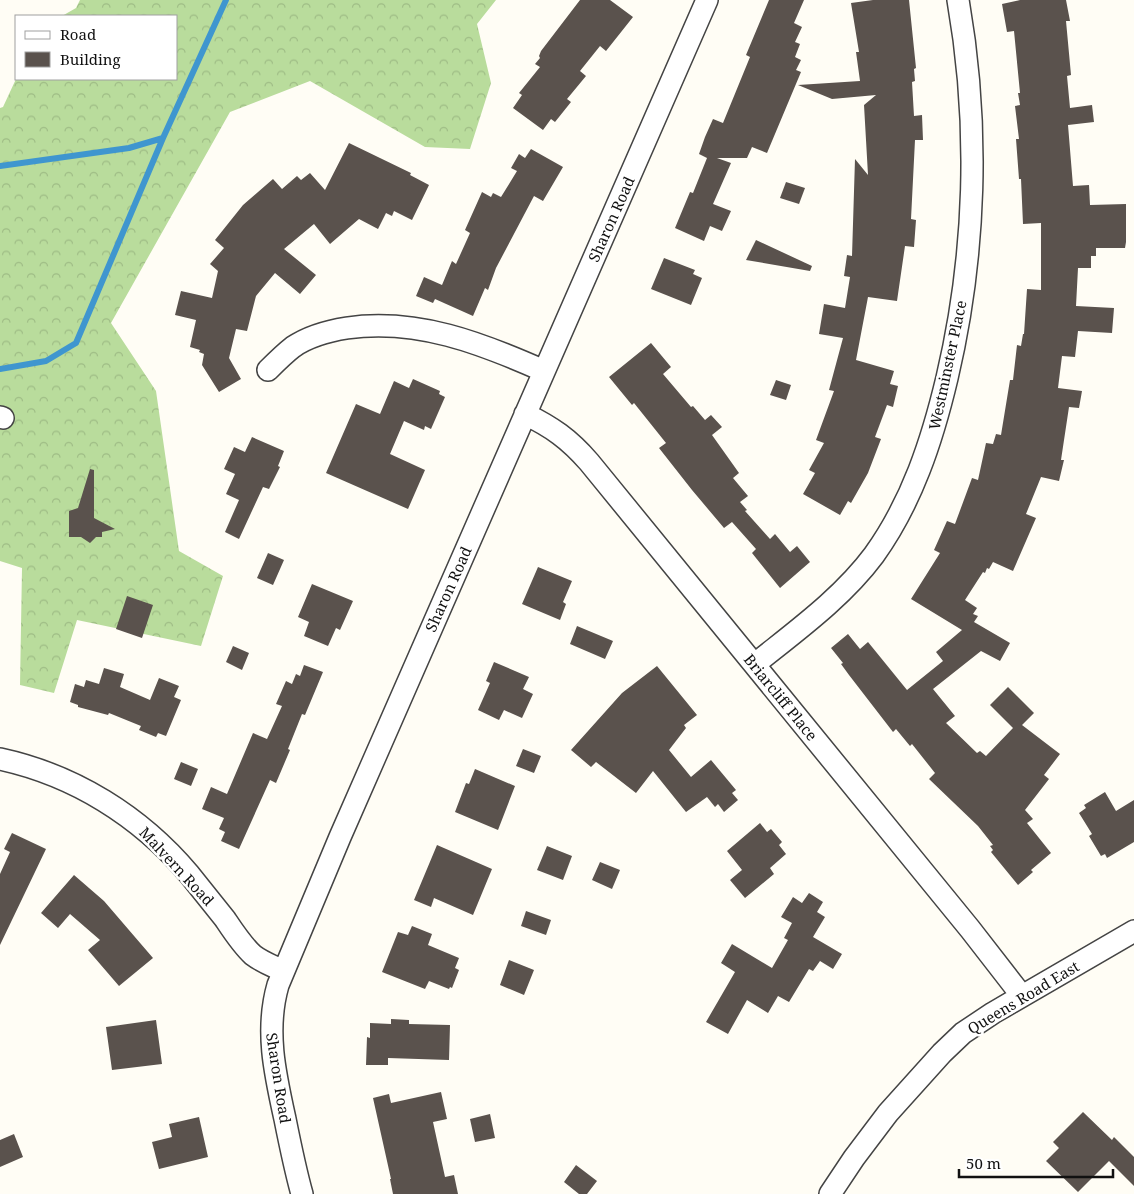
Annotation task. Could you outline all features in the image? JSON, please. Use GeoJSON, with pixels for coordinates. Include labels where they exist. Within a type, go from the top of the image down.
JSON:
{"type":"FeatureCollection","features":[{"type":"Feature","properties":{"kind":"street","name":"Sharon Road"},"geometry":{"type":"LineString","coordinates":[[302,1194],[279,1090],[272,1042],[272,1011],[283,971],[340,836],[707,0]]}},
{"type":"Feature","properties":{"kind":"street","name":"Westminster Place"},"geometry":{"type":"LineString","coordinates":[[755,664],[841,592],[872,557],[892,528],[910,494],[935,426],[962,305],[969,235],[972,158],[971,109],[966,49],[958,0]]}},
{"type":"Feature","properties":{"kind":"street"},"geometry":{"type":"LineString","coordinates":[[268,370],[293,347],[315,336],[339,329],[389,326],[450,334],[491,348],[544,371]]}},
{"type":"Feature","properties":{"kind":"street","name":"Briarcliff Place"},"geometry":{"type":"LineString","coordinates":[[525,414],[553,429],[575,447],[755,664],[1022,996]]}},
{"type":"Feature","properties":{"kind":"street","name":"Malvern Road"},"geometry":{"type":"LineString","coordinates":[[0,759],[39,770],[80,787],[136,822],[188,873],[248,950],[265,962],[283,971]]}},
{"type":"Feature","properties":{"kind":"street","name":"Queens Road East"},"geometry":{"type":"LineString","coordinates":[[830,1194],[870,1136],[904,1094],[942,1053],[976,1024],[1134,931]]}},
{"type":"Feature","properties":{"kind":"green space"},"geometry":{"type":"Polygon","coordinates":[[[80,0],[496,0],[477,24],[491,83],[470,149],[425,147],[310,81],[230,112],[111,323],[156,391],[179,551],[223,576],[201,646],[77,620],[54,693],[20,685],[22,568],[0,561],[0,108],[3,107],[16,80],[178,80],[178,15],[64,15],[76,8],[80,0]]]}},
{"type":"Feature","properties":{"kind":"building"},"geometry":{"type":"Polygon","coordinates":[[[580,0],[610,0],[633,17],[606,51],[600,46],[580,71],[586,76],[567,99],[571,102],[555,122],[551,119],[543,130],[513,108],[522,95],[519,93],[540,67],[535,64],[540,58],[541,51],[580,0]]]}},
{"type":"Feature","properties":{"kind":"building"},"geometry":{"type":"Polygon","coordinates":[[[769,0],[804,0],[794,23],[802,27],[795,42],[800,44],[795,57],[801,60],[796,70],[801,72],[767,153],[752,147],[747,158],[717,158],[731,163],[713,204],[731,211],[722,231],[710,226],[704,241],[675,228],[690,192],[693,193],[707,158],[699,154],[705,137],[713,119],[723,123],[750,57],[746,55],[769,0]]]}},
{"type":"Feature","properties":{"kind":"building"},"geometry":{"type":"Polygon","coordinates":[[[873,0],[909,0],[916,68],[914,69],[915,81],[912,82],[914,116],[922,115],[923,140],[915,140],[911,219],[916,220],[914,247],[905,246],[897,301],[868,297],[856,360],[894,371],[890,384],[898,386],[893,407],[887,405],[875,437],[881,439],[868,473],[851,503],[848,501],[840,515],[803,494],[815,473],[809,470],[824,443],[816,440],[834,391],[829,390],[843,338],[819,334],[824,304],[845,308],[850,277],[844,276],[847,255],[852,256],[855,159],[868,175],[864,105],[876,95],[832,99],[798,85],[860,81],[856,52],[859,52],[851,3],[873,0]]]}},
{"type":"Feature","properties":{"kind":"building"},"geometry":{"type":"Polygon","coordinates":[[[1020,0],[1066,0],[1070,21],[1066,21],[1071,75],[1067,76],[1070,108],[1092,105],[1094,122],[1068,125],[1073,186],[1089,185],[1090,205],[1126,204],[1126,242],[1125,248],[1096,248],[1096,256],[1091,256],[1091,268],[1078,268],[1076,306],[1114,308],[1112,333],[1078,331],[1075,357],[1062,356],[1058,388],[1082,391],[1079,408],[1069,407],[1061,460],[1064,460],[1059,481],[1041,477],[1026,514],[1036,518],[1013,571],[993,562],[985,573],[983,572],[965,600],[977,608],[973,614],[978,616],[974,622],[1010,643],[1000,661],[981,651],[933,689],[955,716],[946,723],[977,753],[980,751],[986,756],[1013,728],[990,705],[1008,687],[1034,713],[1022,725],[1060,754],[1044,775],[1049,779],[1025,810],[1033,819],[1027,823],[1051,853],[1031,870],[1033,872],[1018,885],[991,852],[993,850],[990,846],[993,845],[978,826],[929,779],[935,773],[912,744],[910,746],[896,729],[893,732],[849,675],[841,664],[843,663],[831,648],[848,634],[860,649],[868,642],[907,690],[943,661],[936,652],[962,630],[911,599],[940,553],[934,550],[947,521],[955,524],[972,478],[978,480],[986,443],[993,444],[996,434],[1001,435],[1010,380],[1013,380],[1017,345],[1021,346],[1024,334],[1027,289],[1041,290],[1041,223],[1023,224],[1021,179],[1019,179],[1016,139],[1019,139],[1015,106],[1020,105],[1018,93],[1020,93],[1014,31],[1007,32],[1002,4],[1020,0]]]}},
{"type":"Feature","properties":{"kind":"building"},"geometry":{"type":"Polygon","coordinates":[[[349,143],[411,173],[410,175],[429,185],[412,220],[394,211],[392,216],[386,213],[378,229],[359,219],[330,244],[314,224],[284,249],[316,275],[300,294],[275,273],[256,296],[247,331],[236,329],[229,358],[241,379],[219,392],[202,365],[204,354],[199,352],[200,350],[190,347],[196,320],[175,315],[181,291],[212,298],[218,271],[210,264],[224,248],[215,240],[243,205],[273,179],[282,189],[297,176],[301,180],[310,173],[325,190],[349,143]]]}},
{"type":"Feature","properties":{"kind":"building"},"geometry":{"type":"Polygon","coordinates":[[[531,149],[563,167],[543,201],[534,196],[496,268],[488,290],[485,288],[473,316],[435,299],[433,303],[416,296],[424,277],[442,285],[452,261],[456,264],[470,233],[465,230],[482,192],[491,197],[493,193],[501,197],[517,171],[511,168],[519,154],[525,158],[531,149]]]}},
{"type":"Feature","properties":{"kind":"building"},"geometry":{"type":"Polygon","coordinates":[[[786,182],[805,188],[799,204],[780,198],[786,182]]]}},
{"type":"Feature","properties":{"kind":"building"},"geometry":{"type":"Polygon","coordinates":[[[756,240],[812,266],[810,271],[746,260],[756,240]]]}},
{"type":"Feature","properties":{"kind":"building"},"geometry":{"type":"Polygon","coordinates":[[[664,258],[695,270],[693,274],[702,278],[691,305],[651,289],[664,258]]]}},
{"type":"Feature","properties":{"kind":"building"},"geometry":{"type":"Polygon","coordinates":[[[651,343],[671,367],[663,374],[691,407],[693,406],[705,420],[711,415],[722,427],[712,435],[739,473],[733,478],[748,496],[740,502],[747,510],[745,511],[770,539],[775,534],[790,552],[797,546],[810,562],[780,588],[752,553],[756,549],[732,522],[724,528],[692,490],[659,448],[666,443],[634,403],[632,405],[609,377],[651,343]]]}},
{"type":"Feature","properties":{"kind":"building"},"geometry":{"type":"Polygon","coordinates":[[[413,379],[440,391],[439,394],[445,397],[431,429],[425,426],[424,430],[404,421],[390,454],[425,470],[408,509],[326,473],[356,404],[380,414],[394,381],[409,388],[413,379]]]}},
{"type":"Feature","properties":{"kind":"building"},"geometry":{"type":"Polygon","coordinates":[[[776,380],[791,385],[786,400],[770,395],[776,380]]]}},
{"type":"Feature","properties":{"kind":"building"},"geometry":{"type":"Polygon","coordinates":[[[252,437],[284,451],[278,466],[280,467],[269,489],[263,487],[239,539],[225,532],[239,500],[226,494],[235,474],[224,469],[234,447],[245,452],[252,437]]]}},
{"type":"Feature","properties":{"kind":"building"},"geometry":{"type":"Polygon","coordinates":[[[90,469],[94,470],[94,518],[115,529],[102,532],[102,537],[96,537],[90,543],[81,537],[69,537],[69,511],[78,508],[90,469]]]}},
{"type":"Feature","properties":{"kind":"building"},"geometry":{"type":"Polygon","coordinates":[[[268,553],[284,560],[273,585],[257,578],[268,553]]]}},
{"type":"Feature","properties":{"kind":"building"},"geometry":{"type":"Polygon","coordinates":[[[538,567],[572,581],[563,602],[566,604],[560,620],[522,604],[538,567]]]}},
{"type":"Feature","properties":{"kind":"building"},"geometry":{"type":"Polygon","coordinates":[[[312,584],[353,601],[340,630],[336,628],[328,646],[304,636],[309,622],[298,617],[312,584]]]}},
{"type":"Feature","properties":{"kind":"building"},"geometry":{"type":"Polygon","coordinates":[[[127,596],[153,605],[142,638],[116,629],[127,596]]]}},
{"type":"Feature","properties":{"kind":"building"},"geometry":{"type":"Polygon","coordinates":[[[577,626],[613,641],[605,659],[570,644],[577,626]]]}},
{"type":"Feature","properties":{"kind":"building"},"geometry":{"type":"Polygon","coordinates":[[[233,646],[249,653],[242,670],[226,662],[233,646]]]}},
{"type":"Feature","properties":{"kind":"building"},"geometry":{"type":"Polygon","coordinates":[[[494,662],[529,677],[523,689],[533,694],[522,718],[504,710],[499,720],[478,710],[490,683],[486,681],[494,662]]]}},
{"type":"Feature","properties":{"kind":"building"},"geometry":{"type":"Polygon","coordinates":[[[304,665],[323,672],[305,715],[302,714],[276,783],[270,780],[239,849],[221,841],[225,832],[219,829],[224,818],[202,809],[211,787],[227,794],[253,733],[267,739],[282,706],[276,704],[286,681],[292,684],[296,674],[300,676],[304,665]]]}},
{"type":"Feature","properties":{"kind":"building"},"geometry":{"type":"Polygon","coordinates":[[[657,666],[697,715],[684,725],[686,728],[669,750],[691,777],[711,760],[736,790],[732,793],[738,800],[724,812],[718,804],[715,807],[707,797],[686,812],[653,771],[636,793],[596,762],[591,767],[571,750],[622,693],[657,666]]]}},
{"type":"Feature","properties":{"kind":"building"},"geometry":{"type":"Polygon","coordinates":[[[104,668],[124,674],[120,687],[150,700],[159,678],[179,686],[174,697],[181,700],[166,736],[158,733],[156,737],[139,730],[141,726],[109,713],[108,715],[78,707],[78,705],[70,702],[75,684],[84,687],[86,680],[99,684],[104,668]]]}},
{"type":"Feature","properties":{"kind":"building"},"geometry":{"type":"Polygon","coordinates":[[[523,749],[541,756],[534,773],[516,766],[523,749]]]}},
{"type":"Feature","properties":{"kind":"building"},"geometry":{"type":"Polygon","coordinates":[[[181,762],[198,769],[191,786],[174,779],[181,762]]]}},
{"type":"Feature","properties":{"kind":"building"},"geometry":{"type":"Polygon","coordinates":[[[475,769],[515,786],[498,830],[455,812],[466,783],[469,784],[475,769]]]}},
{"type":"Feature","properties":{"kind":"building"},"geometry":{"type":"Polygon","coordinates":[[[1105,792],[1116,811],[1134,800],[1134,842],[1107,858],[1105,854],[1101,856],[1089,836],[1092,834],[1079,813],[1086,808],[1084,805],[1105,792]]]}},
{"type":"Feature","properties":{"kind":"building"},"geometry":{"type":"Polygon","coordinates":[[[760,823],[767,832],[771,829],[782,842],[779,845],[786,854],[770,868],[774,874],[745,898],[730,880],[742,870],[727,851],[760,823]]]}},
{"type":"Feature","properties":{"kind":"building"},"geometry":{"type":"Polygon","coordinates":[[[12,833],[46,849],[0,945],[0,874],[10,852],[4,849],[12,833]]]}},
{"type":"Feature","properties":{"kind":"building"},"geometry":{"type":"Polygon","coordinates":[[[437,845],[492,869],[473,915],[434,898],[431,907],[414,900],[437,845]]]}},
{"type":"Feature","properties":{"kind":"building"},"geometry":{"type":"Polygon","coordinates":[[[547,846],[572,856],[563,880],[537,870],[547,846]]]}},
{"type":"Feature","properties":{"kind":"building"},"geometry":{"type":"Polygon","coordinates":[[[600,862],[620,870],[612,889],[592,880],[600,862]]]}},
{"type":"Feature","properties":{"kind":"building"},"geometry":{"type":"Polygon","coordinates":[[[74,875],[104,901],[153,958],[119,986],[88,950],[100,940],[70,914],[58,928],[41,913],[74,875]]]}},
{"type":"Feature","properties":{"kind":"building"},"geometry":{"type":"Polygon","coordinates":[[[809,893],[823,902],[817,912],[825,917],[813,937],[842,954],[833,969],[820,961],[813,971],[809,969],[789,1002],[778,996],[768,1013],[747,1000],[728,1034],[706,1022],[735,972],[721,963],[732,944],[772,968],[788,940],[784,938],[792,923],[781,917],[793,897],[802,903],[809,893]]]}},
{"type":"Feature","properties":{"kind":"building"},"geometry":{"type":"Polygon","coordinates":[[[526,911],[551,920],[546,935],[521,926],[526,911]]]}},
{"type":"Feature","properties":{"kind":"building"},"geometry":{"type":"Polygon","coordinates":[[[412,926],[432,934],[428,945],[459,958],[455,968],[459,970],[452,988],[450,987],[449,989],[429,981],[425,989],[382,972],[398,932],[408,935],[412,926]]]}},
{"type":"Feature","properties":{"kind":"building"},"geometry":{"type":"Polygon","coordinates":[[[509,960],[534,970],[524,995],[500,985],[509,960]]]}},
{"type":"Feature","properties":{"kind":"building"},"geometry":{"type":"Polygon","coordinates":[[[391,1019],[409,1020],[409,1024],[450,1025],[449,1060],[388,1058],[388,1065],[366,1065],[367,1037],[370,1038],[370,1023],[391,1024],[391,1019]]]}},
{"type":"Feature","properties":{"kind":"building"},"geometry":{"type":"Polygon","coordinates":[[[156,1020],[162,1064],[112,1070],[106,1027],[156,1020]]]}},
{"type":"Feature","properties":{"kind":"building"},"geometry":{"type":"Polygon","coordinates":[[[441,1092],[447,1119],[433,1122],[445,1177],[454,1175],[458,1194],[393,1194],[373,1098],[389,1094],[391,1103],[441,1092]]]}},
{"type":"Feature","properties":{"kind":"building"},"geometry":{"type":"Polygon","coordinates":[[[1083,1112],[1112,1140],[1114,1137],[1134,1157],[1134,1186],[1109,1161],[1078,1192],[1046,1161],[1059,1148],[1053,1142],[1083,1112]]]}},
{"type":"Feature","properties":{"kind":"building"},"geometry":{"type":"Polygon","coordinates":[[[490,1114],[495,1138],[475,1142],[470,1119],[490,1114]]]}},
{"type":"Feature","properties":{"kind":"building"},"geometry":{"type":"Polygon","coordinates":[[[199,1117],[208,1157],[159,1169],[152,1142],[172,1137],[169,1124],[199,1117]]]}},
{"type":"Feature","properties":{"kind":"building"},"geometry":{"type":"Polygon","coordinates":[[[14,1134],[23,1157],[0,1167],[0,1140],[14,1134]]]}},
{"type":"Feature","properties":{"kind":"building"},"geometry":{"type":"Polygon","coordinates":[[[576,1165],[597,1181],[587,1194],[579,1194],[564,1182],[576,1165]]]}},
{"type":"Feature","properties":{"kind":"waterway"},"geometry":{"type":"LineString","coordinates":[[0,369],[46,361],[76,343],[163,138],[226,0]]}},
{"type":"Feature","properties":{"kind":"waterway"},"geometry":{"type":"LineString","coordinates":[[0,166],[129,148],[163,138]]}}]}
